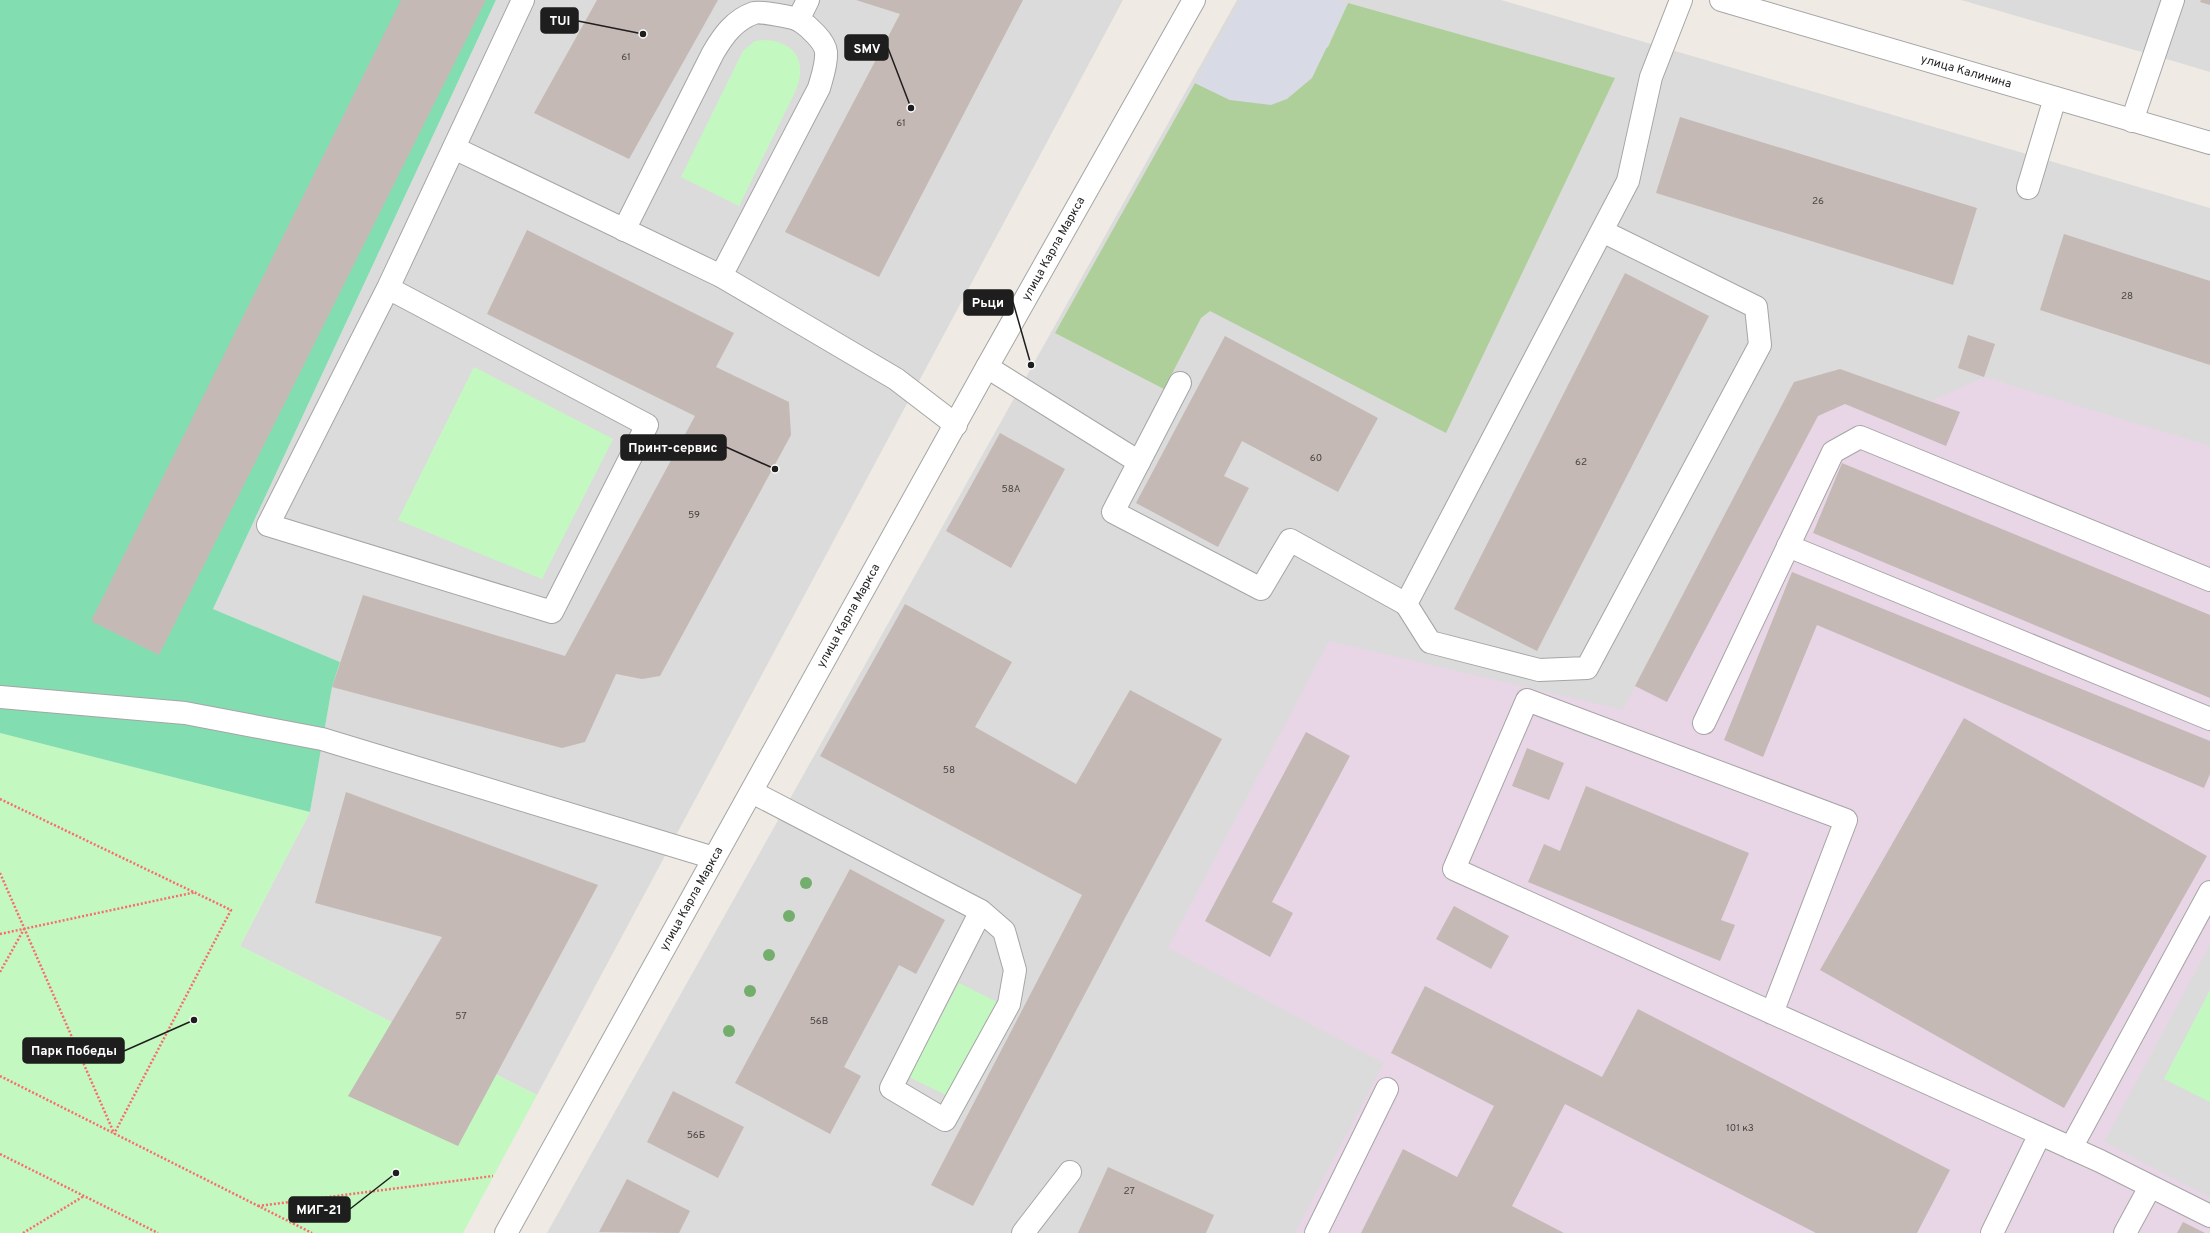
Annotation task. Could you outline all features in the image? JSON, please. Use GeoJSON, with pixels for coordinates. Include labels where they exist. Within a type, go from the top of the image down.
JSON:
{"type":"FeatureCollection","features":[{"type":"Feature","properties":{"kind":"street"},"geometry":{"type":"LineString","coordinates":[[388,288],[647,425],[552,612],[268,525],[388,288],[523,0]]}},
{"type":"Feature","properties":{"kind":"street"},"geometry":{"type":"LineString","coordinates":[[798,20],[808,0]]}},
{"type":"Feature","properties":{"kind":"street","name":"улица Карла Маркса"},"geometry":{"type":"LineString","coordinates":[[506,1233],[987,367],[1194,0]]}},
{"type":"Feature","properties":{"kind":"street"},"geometry":{"type":"LineString","coordinates":[[1406,604],[1628,181],[1651,77],[1681,0]]}},
{"type":"Feature","properties":{"kind":"street","name":"улица Калинина"},"geometry":{"type":"LineString","coordinates":[[1721,0],[2210,143]]}},
{"type":"Feature","properties":{"kind":"street"},"geometry":{"type":"LineString","coordinates":[[2132,121],[2173,0]]}},
{"type":"Feature","properties":{"kind":"street"},"geometry":{"type":"LineString","coordinates":[[624,230],[713,52],[724,33],[739,21],[755,12],[798,20],[816,34],[826,51],[824,70],[819,88],[721,276]]}},
{"type":"Feature","properties":{"kind":"street"},"geometry":{"type":"LineString","coordinates":[[2028,188],[2055,98]]}},
{"type":"Feature","properties":{"kind":"street"},"geometry":{"type":"LineString","coordinates":[[454,148],[721,276],[896,379],[956,425]]}},
{"type":"Feature","properties":{"kind":"street"},"geometry":{"type":"LineString","coordinates":[[1180,383],[1113,512],[1261,589],[1290,540],[1406,604],[1430,642],[1539,670],[1587,668],[1760,345],[1756,307],[1602,231]]}},
{"type":"Feature","properties":{"kind":"street"},"geometry":{"type":"LineString","coordinates":[[987,367],[1139,462]]}},
{"type":"Feature","properties":{"kind":"street"},"geometry":{"type":"LineString","coordinates":[[1704,723],[1833,452],[1860,437],[2210,580]]}},
{"type":"Feature","properties":{"kind":"street"},"geometry":{"type":"LineString","coordinates":[[1788,546],[2210,719]]}},
{"type":"Feature","properties":{"kind":"street"},"geometry":{"type":"LineString","coordinates":[[0,697],[185,712],[322,739],[714,858]]}},
{"type":"Feature","properties":{"kind":"street"},"geometry":{"type":"LineString","coordinates":[[1772,1013],[1846,820],[1527,700],[1454,869],[1772,1013],[2071,1148],[2210,1216]]}},
{"type":"Feature","properties":{"kind":"street"},"geometry":{"type":"LineString","coordinates":[[752,792],[981,911],[1004,931],[1015,970],[1009,1004],[945,1120],[891,1088],[981,911]]}},
{"type":"Feature","properties":{"kind":"street"},"geometry":{"type":"LineString","coordinates":[[2071,1148],[2210,892]]}},
{"type":"Feature","properties":{"kind":"street"},"geometry":{"type":"LineString","coordinates":[[1316,1233],[1387,1089]]}},
{"type":"Feature","properties":{"kind":"street"},"geometry":{"type":"LineString","coordinates":[[1992,1233],[2040,1134]]}},
{"type":"Feature","properties":{"kind":"street"},"geometry":{"type":"LineString","coordinates":[[1022,1233],[1070,1172]]}},
{"type":"Feature","properties":{"kind":"street"},"geometry":{"type":"LineString","coordinates":[[2125,1233],[2150,1186]]}},
{"type":"Feature","properties":{"kind":"path"},"geometry":{"type":"LineString","coordinates":[[0,799],[231,910],[114,1134]]}},
{"type":"Feature","properties":{"kind":"path"},"geometry":{"type":"LineString","coordinates":[[0,873],[114,1134]]}},
{"type":"Feature","properties":{"kind":"path"},"geometry":{"type":"LineString","coordinates":[[0,934],[196,892]]}},
{"type":"Feature","properties":{"kind":"path"},"geometry":{"type":"LineString","coordinates":[[0,972],[24,928]]}},
{"type":"Feature","properties":{"kind":"path"},"geometry":{"type":"LineString","coordinates":[[0,1076],[312,1233]]}},
{"type":"Feature","properties":{"kind":"path"},"geometry":{"type":"LineString","coordinates":[[0,1154],[158,1233]]}},
{"type":"Feature","properties":{"kind":"path"},"geometry":{"type":"LineString","coordinates":[[257,1206],[493,1176]]}},
{"type":"Feature","properties":{"kind":"path"},"geometry":{"type":"LineString","coordinates":[[23,1233],[84,1196]]}},
{"type":"Feature","properties":{"kind":"shaded area"},"geometry":{"type":"Polygon","coordinates":[[[496,0],[1123,0],[537,1095],[240,946],[310,812],[332,687],[340,662],[213,609],[496,0]]]}},
{"type":"Feature","properties":{"kind":"shaded area"},"geometry":{"type":"Polygon","coordinates":[[[1237,0],[1501,0],[2210,208],[2210,1233],[547,1233],[1237,0]]]}},
{"type":"Feature","properties":{"kind":"shaded area"},"geometry":{"type":"Polygon","coordinates":[[[1241,0],[1336,0],[1348,3],[1312,78],[1287,99],[1271,105],[1230,100],[1195,83],[1241,0]]]}},
{"type":"Feature","properties":{"kind":"shaded area"},"geometry":{"type":"Polygon","coordinates":[[[1961,0],[2210,0],[2210,72],[2180,63],[1961,0]]]}},
{"type":"Feature","properties":{"kind":"shaded area"},"geometry":{"type":"Polygon","coordinates":[[[1840,369],[1929,402],[1984,377],[2210,446],[2210,944],[2104,1142],[2210,1198],[2210,1233],[1295,1233],[1384,1063],[1168,948],[1329,641],[1623,710],[1794,382],[1840,369]]]}},
{"type":"Feature","properties":{"kind":"green space"},"geometry":{"type":"Polygon","coordinates":[[[0,0],[496,0],[213,609],[340,662],[332,687],[310,812],[0,733],[0,0]]]}},
{"type":"Feature","properties":{"kind":"green space"},"geometry":{"type":"Polygon","coordinates":[[[1348,3],[1615,78],[1446,433],[1210,311],[1201,318],[1164,389],[1055,333],[1195,83],[1230,100],[1328,47],[1348,3]]]}},
{"type":"Feature","properties":{"kind":"green space"},"geometry":{"type":"Polygon","coordinates":[[[765,40],[776,42],[791,49],[799,62],[799,80],[796,90],[739,206],[681,177],[743,51],[755,41],[765,40]]]}},
{"type":"Feature","properties":{"kind":"green space"},"geometry":{"type":"Polygon","coordinates":[[[474,367],[613,439],[542,579],[398,520],[474,367]]]}},
{"type":"Feature","properties":{"kind":"green space"},"geometry":{"type":"Polygon","coordinates":[[[0,733],[310,812],[240,946],[537,1095],[463,1233],[0,1233],[0,733]]]}},
{"type":"Feature","properties":{"kind":"green space"},"geometry":{"type":"Polygon","coordinates":[[[959,983],[997,1002],[946,1095],[909,1077],[959,983]]]}},
{"type":"Feature","properties":{"kind":"green space"},"geometry":{"type":"Polygon","coordinates":[[[2210,990],[2210,1102],[2164,1079],[2210,990]]]}},
{"type":"Feature","properties":{"kind":"building"},"geometry":{"type":"Polygon","coordinates":[[[401,0],[486,0],[159,655],[91,621],[401,0]]]}},
{"type":"Feature","properties":{"kind":"building"},"geometry":{"type":"Polygon","coordinates":[[[597,0],[718,0],[629,159],[534,113],[597,0]]]}},
{"type":"Feature","properties":{"kind":"building"},"geometry":{"type":"Polygon","coordinates":[[[856,0],[1023,0],[879,277],[785,232],[900,14],[856,0]]]}},
{"type":"Feature","properties":{"kind":"building"},"geometry":{"type":"Polygon","coordinates":[[[2201,0],[2210,0],[2210,5],[2200,2],[2201,0]]]}},
{"type":"Feature","properties":{"kind":"building"},"geometry":{"type":"Polygon","coordinates":[[[1680,117],[1977,208],[1953,285],[1656,193],[1680,117]]]}},
{"type":"Feature","properties":{"kind":"building"},"geometry":{"type":"Polygon","coordinates":[[[527,230],[734,333],[716,367],[789,402],[791,435],[660,676],[642,679],[616,674],[585,742],[562,748],[332,687],[363,595],[565,656],[695,416],[487,314],[527,230]]]}},
{"type":"Feature","properties":{"kind":"building"},"geometry":{"type":"Polygon","coordinates":[[[2064,234],[2210,281],[2210,365],[2040,310],[2064,234]]]}},
{"type":"Feature","properties":{"kind":"building"},"geometry":{"type":"Polygon","coordinates":[[[1625,273],[1709,316],[1537,651],[1454,609],[1625,273]]]}},
{"type":"Feature","properties":{"kind":"building"},"geometry":{"type":"Polygon","coordinates":[[[1968,335],[1995,344],[1984,377],[1958,368],[1968,335]]]}},
{"type":"Feature","properties":{"kind":"building"},"geometry":{"type":"Polygon","coordinates":[[[1225,336],[1378,418],[1338,492],[1242,441],[1224,476],[1249,488],[1218,547],[1136,503],[1225,336]]]}},
{"type":"Feature","properties":{"kind":"building"},"geometry":{"type":"Polygon","coordinates":[[[1840,369],[1960,412],[1946,446],[1845,404],[1818,416],[1667,702],[1635,686],[1794,382],[1840,369]]]}},
{"type":"Feature","properties":{"kind":"building"},"geometry":{"type":"Polygon","coordinates":[[[1000,433],[1065,469],[1011,568],[946,531],[1000,433]]]}},
{"type":"Feature","properties":{"kind":"building"},"geometry":{"type":"Polygon","coordinates":[[[1842,463],[2210,615],[2210,698],[1813,533],[1842,463]]]}},
{"type":"Feature","properties":{"kind":"building"},"geometry":{"type":"Polygon","coordinates":[[[1792,572],[2210,741],[2210,774],[2204,788],[1817,625],[1763,757],[1724,740],[1792,572]]]}},
{"type":"Feature","properties":{"kind":"building"},"geometry":{"type":"Polygon","coordinates":[[[905,604],[1012,662],[975,727],[1076,784],[1130,690],[1222,739],[1125,918],[973,1206],[931,1185],[1082,895],[820,756],[905,604]]]}},
{"type":"Feature","properties":{"kind":"building"},"geometry":{"type":"Polygon","coordinates":[[[1964,718],[2207,856],[2064,1108],[1820,970],[1964,718]]]}},
{"type":"Feature","properties":{"kind":"building"},"geometry":{"type":"Polygon","coordinates":[[[1306,732],[1350,756],[1272,902],[1293,913],[1270,957],[1205,921],[1306,732]]]}},
{"type":"Feature","properties":{"kind":"building"},"geometry":{"type":"Polygon","coordinates":[[[1527,748],[1564,763],[1549,800],[1512,786],[1527,748]]]}},
{"type":"Feature","properties":{"kind":"building"},"geometry":{"type":"Polygon","coordinates":[[[1586,786],[1749,853],[1721,920],[1735,925],[1720,961],[1528,882],[1544,844],[1560,851],[1586,786]]]}},
{"type":"Feature","properties":{"kind":"building"},"geometry":{"type":"Polygon","coordinates":[[[346,792],[598,885],[458,1146],[348,1096],[442,937],[315,903],[346,792]]]}},
{"type":"Feature","properties":{"kind":"building"},"geometry":{"type":"Polygon","coordinates":[[[850,869],[945,920],[916,974],[899,965],[844,1067],[861,1076],[830,1134],[735,1083],[850,869]]]}},
{"type":"Feature","properties":{"kind":"building"},"geometry":{"type":"Polygon","coordinates":[[[1454,906],[1509,936],[1491,969],[1436,939],[1454,906]]]}},
{"type":"Feature","properties":{"kind":"building"},"geometry":{"type":"Polygon","coordinates":[[[1425,986],[1602,1077],[1638,1009],[1950,1170],[1917,1233],[1816,1233],[1565,1104],[1512,1206],[1564,1233],[1361,1233],[1403,1149],[1457,1177],[1494,1106],[1391,1053],[1425,986]]]}},
{"type":"Feature","properties":{"kind":"building"},"geometry":{"type":"Polygon","coordinates":[[[673,1091],[744,1127],[718,1178],[647,1142],[673,1091]]]}},
{"type":"Feature","properties":{"kind":"building"},"geometry":{"type":"Polygon","coordinates":[[[1108,1167],[1214,1215],[1206,1233],[1078,1233],[1108,1167]]]}},
{"type":"Feature","properties":{"kind":"building"},"geometry":{"type":"Polygon","coordinates":[[[627,1179],[690,1211],[679,1233],[599,1232],[627,1179]]]}},
{"type":"Feature","properties":{"kind":"building"},"geometry":{"type":"Polygon","coordinates":[[[2183,1222],[2205,1233],[2177,1233],[2183,1222]]]}},
{"type":"Feature","properties":{"kind":"place","name":"TUI"},"geometry":{"type":"Point","coordinates":[643,34]}},
{"type":"Feature","properties":{"kind":"place","name":"SMV"},"geometry":{"type":"Point","coordinates":[911,108]}},
{"type":"Feature","properties":{"kind":"place","name":"Рьци"},"geometry":{"type":"Point","coordinates":[1031,365]}},
{"type":"Feature","properties":{"kind":"place","name":"Принт-сервис"},"geometry":{"type":"Point","coordinates":[775,469]}},
{"type":"Feature","properties":{"kind":"place","name":"Парк Победы"},"geometry":{"type":"Point","coordinates":[194,1020]}},
{"type":"Feature","properties":{"kind":"place","name":"МИГ-21"},"geometry":{"type":"Point","coordinates":[396,1173]}}]}
